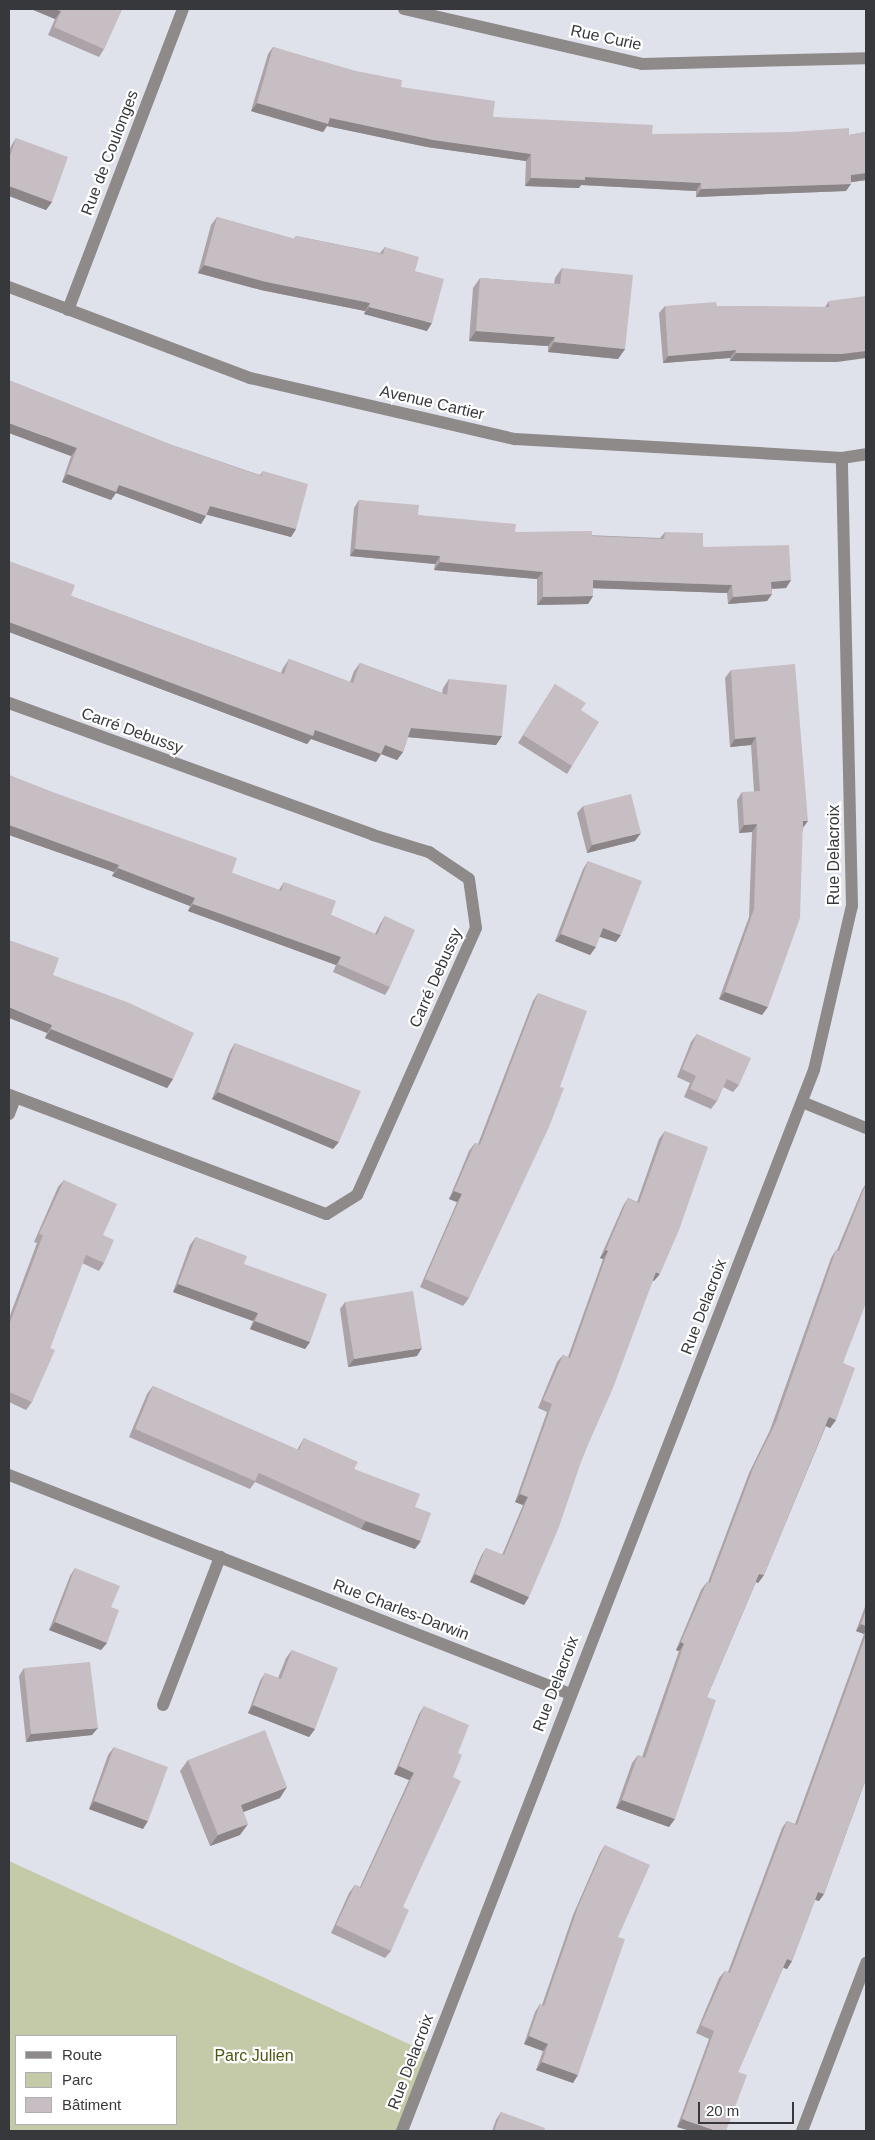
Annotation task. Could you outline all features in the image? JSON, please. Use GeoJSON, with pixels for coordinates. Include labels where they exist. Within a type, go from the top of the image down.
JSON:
{"type":"FeatureCollection","features":[{"type":"Feature","properties":{"kind":"street","name":"Rue de Coulonges"},"geometry":{"type":"LineString","coordinates":[[68,310],[183,9]]}},
{"type":"Feature","properties":{"kind":"street","name":"Rue Curie"},"geometry":{"type":"LineString","coordinates":[[404,9],[642,64],[866,58]]}},
{"type":"Feature","properties":{"kind":"street","name":"Avenue Cartier"},"geometry":{"type":"LineString","coordinates":[[9,287],[250,378],[515,439],[842,458],[866,454]]}},
{"type":"Feature","properties":{"kind":"street","name":"Rue Delacroix"},"geometry":{"type":"LineString","coordinates":[[402,2131],[570,1694],[814,1070],[852,906],[842,458]]}},
{"type":"Feature","properties":{"kind":"street","name":"Carré Debussy"},"geometry":{"type":"LineString","coordinates":[[9,703],[373,835],[429,852],[468,879],[476,928],[357,1194],[326,1214],[12,1097]]}},
{"type":"Feature","properties":{"kind":"street"},"geometry":{"type":"LineString","coordinates":[[9,1114],[12,1097]]}},
{"type":"Feature","properties":{"kind":"street"},"geometry":{"type":"LineString","coordinates":[[802,1102],[866,1128]]}},
{"type":"Feature","properties":{"kind":"street","name":"Rue Charles-Darwin"},"geometry":{"type":"LineString","coordinates":[[9,1474],[570,1694]]}},
{"type":"Feature","properties":{"kind":"street"},"geometry":{"type":"LineString","coordinates":[[163,1705],[220,1557]]}},
{"type":"Feature","properties":{"kind":"street"},"geometry":{"type":"LineString","coordinates":[[802,2131],[866,1963]]}},
{"type":"Feature","properties":{"kind":"green space","name":"Parc Julien"},"geometry":{"type":"Polygon","coordinates":[[[9,1861],[433,2055],[399,2131],[9,2131],[9,1861]]]}},
{"type":"Feature","properties":{"kind":"building"},"geometry":{"type":"Polygon","coordinates":[[[54,9],[122,9],[104,49],[54,27],[61,11],[54,9]]]}},
{"type":"Feature","properties":{"kind":"building"},"geometry":{"type":"Polygon","coordinates":[[[273,47],[356,71],[402,80],[401,87],[495,101],[493,117],[653,125],[652,134],[790,132],[849,128],[849,135],[866,132],[866,173],[851,175],[851,184],[701,189],[701,183],[585,177],[585,180],[531,178],[531,154],[433,140],[330,118],[328,124],[257,103],[273,47]]]}},
{"type":"Feature","properties":{"kind":"building"},"geometry":{"type":"Polygon","coordinates":[[[16,138],[68,157],[52,202],[9,186],[9,159],[16,138]]]}},
{"type":"Feature","properties":{"kind":"building"},"geometry":{"type":"Polygon","coordinates":[[[217,217],[295,239],[296,236],[383,254],[385,247],[419,257],[415,271],[444,279],[432,323],[369,307],[370,303],[266,282],[204,265],[217,217]]]}},
{"type":"Feature","properties":{"kind":"building"},"geometry":{"type":"Polygon","coordinates":[[[562,268],[633,275],[625,349],[554,342],[555,337],[476,331],[480,278],[560,284],[562,268]]]}},
{"type":"Feature","properties":{"kind":"building"},"geometry":{"type":"Polygon","coordinates":[[[866,296],[866,351],[842,354],[736,353],[736,350],[668,356],[665,306],[716,302],[717,306],[830,307],[829,301],[866,296]]]}},
{"type":"Feature","properties":{"kind":"building"},"geometry":{"type":"Polygon","coordinates":[[[9,380],[175,446],[261,476],[263,471],[308,484],[296,529],[210,506],[206,516],[119,485],[116,492],[67,474],[77,448],[9,423],[9,380]]]}},
{"type":"Feature","properties":{"kind":"building"},"geometry":{"type":"Polygon","coordinates":[[[359,500],[419,505],[418,515],[516,524],[515,532],[592,531],[592,536],[664,539],[665,532],[703,533],[703,547],[789,545],[791,580],[771,582],[772,594],[733,597],[732,585],[593,580],[593,596],[543,597],[543,572],[440,562],[440,556],[355,549],[359,500]]]}},
{"type":"Feature","properties":{"kind":"building"},"geometry":{"type":"Polygon","coordinates":[[[9,561],[75,585],[71,596],[284,674],[289,659],[353,683],[360,663],[447,695],[449,679],[507,685],[502,736],[411,728],[403,752],[385,745],[381,754],[315,730],[313,736],[9,622],[9,561]]]}},
{"type":"Feature","properties":{"kind":"building"},"geometry":{"type":"Polygon","coordinates":[[[795,664],[808,821],[803,821],[800,918],[768,1007],[725,992],[754,909],[757,824],[744,825],[742,792],[760,791],[756,737],[735,739],[731,670],[795,664]]]}},
{"type":"Feature","properties":{"kind":"building"},"geometry":{"type":"Polygon","coordinates":[[[555,684],[586,703],[581,710],[599,722],[572,766],[523,735],[555,684]]]}},
{"type":"Feature","properties":{"kind":"building"},"geometry":{"type":"Polygon","coordinates":[[[9,775],[237,858],[232,873],[281,891],[284,882],[336,901],[331,915],[377,935],[385,916],[415,930],[390,987],[338,964],[341,957],[193,904],[195,898],[118,868],[119,865],[9,825],[9,775]]]}},
{"type":"Feature","properties":{"kind":"building"},"geometry":{"type":"Polygon","coordinates":[[[631,794],[641,833],[592,845],[583,806],[631,794]]]}},
{"type":"Feature","properties":{"kind":"building"},"geometry":{"type":"Polygon","coordinates":[[[588,861],[642,881],[621,935],[603,928],[596,947],[561,934],[588,861]]]}},
{"type":"Feature","properties":{"kind":"building"},"geometry":{"type":"Polygon","coordinates":[[[9,940],[59,958],[53,975],[127,1002],[194,1033],[173,1079],[51,1029],[52,1025],[9,1007],[9,940]]]}},
{"type":"Feature","properties":{"kind":"building"},"geometry":{"type":"Polygon","coordinates":[[[538,993],[587,1011],[560,1087],[564,1088],[549,1127],[469,1298],[425,1279],[462,1194],[454,1191],[475,1143],[480,1145],[538,993]]]}},
{"type":"Feature","properties":{"kind":"building"},"geometry":{"type":"Polygon","coordinates":[[[697,1034],[751,1058],[739,1085],[727,1079],[717,1101],[690,1089],[696,1076],[682,1069],[697,1034]]]}},
{"type":"Feature","properties":{"kind":"building"},"geometry":{"type":"Polygon","coordinates":[[[235,1043],[361,1091],[339,1142],[218,1092],[235,1043]]]}},
{"type":"Feature","properties":{"kind":"building"},"geometry":{"type":"Polygon","coordinates":[[[665,1131],[708,1147],[679,1230],[660,1274],[656,1272],[613,1388],[583,1456],[559,1527],[529,1597],[475,1574],[486,1548],[504,1555],[528,1497],[520,1494],[552,1404],[543,1400],[563,1355],[570,1358],[608,1251],[606,1250],[628,1198],[639,1203],[665,1131]]]}},
{"type":"Feature","properties":{"kind":"building"},"geometry":{"type":"Polygon","coordinates":[[[64,1180],[117,1204],[103,1235],[114,1240],[104,1263],[86,1255],[50,1348],[55,1350],[32,1402],[9,1392],[9,1325],[43,1235],[39,1234],[64,1180]]]}},
{"type":"Feature","properties":{"kind":"building"},"geometry":{"type":"Polygon","coordinates":[[[866,1184],[866,1303],[843,1363],[855,1368],[836,1420],[829,1417],[764,1575],[759,1574],[707,1697],[716,1700],[675,1819],[622,1800],[638,1755],[645,1758],[684,1644],[681,1642],[707,1582],[710,1583],[754,1466],[776,1422],[836,1250],[839,1251],[866,1184]]]}},
{"type":"Feature","properties":{"kind":"building"},"geometry":{"type":"Polygon","coordinates":[[[196,1237],[247,1256],[244,1264],[327,1294],[310,1342],[255,1321],[258,1313],[178,1284],[196,1237]]]}},
{"type":"Feature","properties":{"kind":"building"},"geometry":{"type":"Polygon","coordinates":[[[413,1291],[422,1348],[354,1359],[345,1302],[413,1291]]]}},
{"type":"Feature","properties":{"kind":"building"},"geometry":{"type":"Polygon","coordinates":[[[153,1386],[299,1450],[304,1438],[358,1462],[354,1469],[420,1494],[415,1507],[431,1513],[421,1541],[366,1521],[259,1473],[255,1481],[135,1429],[153,1386]]]}},
{"type":"Feature","properties":{"kind":"building"},"geometry":{"type":"Polygon","coordinates":[[[75,1568],[120,1586],[111,1607],[119,1610],[107,1643],[55,1622],[75,1568]]]}},
{"type":"Feature","properties":{"kind":"building"},"geometry":{"type":"Polygon","coordinates":[[[866,1610],[866,1626],[861,1624],[866,1610]]]}},
{"type":"Feature","properties":{"kind":"building"},"geometry":{"type":"Polygon","coordinates":[[[866,1635],[866,1779],[824,1894],[818,1892],[792,1961],[787,1959],[738,2072],[747,2075],[726,2131],[717,2131],[682,2119],[714,2031],[701,2025],[725,1971],[730,1973],[787,1821],[797,1825],[866,1635]]]}},
{"type":"Feature","properties":{"kind":"building"},"geometry":{"type":"Polygon","coordinates":[[[292,1650],[338,1668],[315,1729],[253,1705],[265,1673],[281,1679],[292,1650]]]}},
{"type":"Feature","properties":{"kind":"building"},"geometry":{"type":"Polygon","coordinates":[[[90,1662],[98,1728],[31,1734],[24,1668],[90,1662]]]}},
{"type":"Feature","properties":{"kind":"building"},"geometry":{"type":"Polygon","coordinates":[[[424,1706],[469,1725],[458,1753],[462,1755],[453,1777],[461,1781],[403,1907],[409,1910],[391,1951],[336,1925],[355,1885],[361,1888],[414,1773],[399,1766],[424,1706]]]}},
{"type":"Feature","properties":{"kind":"building"},"geometry":{"type":"Polygon","coordinates":[[[265,1730],[287,1787],[241,1805],[248,1824],[218,1835],[188,1760],[265,1730]]]}},
{"type":"Feature","properties":{"kind":"building"},"geometry":{"type":"Polygon","coordinates":[[[114,1747],[168,1767],[148,1821],[94,1801],[114,1747]]]}},
{"type":"Feature","properties":{"kind":"building"},"geometry":{"type":"Polygon","coordinates":[[[605,1845],[650,1865],[618,1937],[625,1939],[578,2075],[542,2062],[548,2044],[529,2036],[540,2004],[544,2006],[578,1907],[605,1845]]]}},
{"type":"Feature","properties":{"kind":"building"},"geometry":{"type":"Polygon","coordinates":[[[501,2112],[545,2128],[544,2131],[494,2131],[501,2112]]]}}]}
